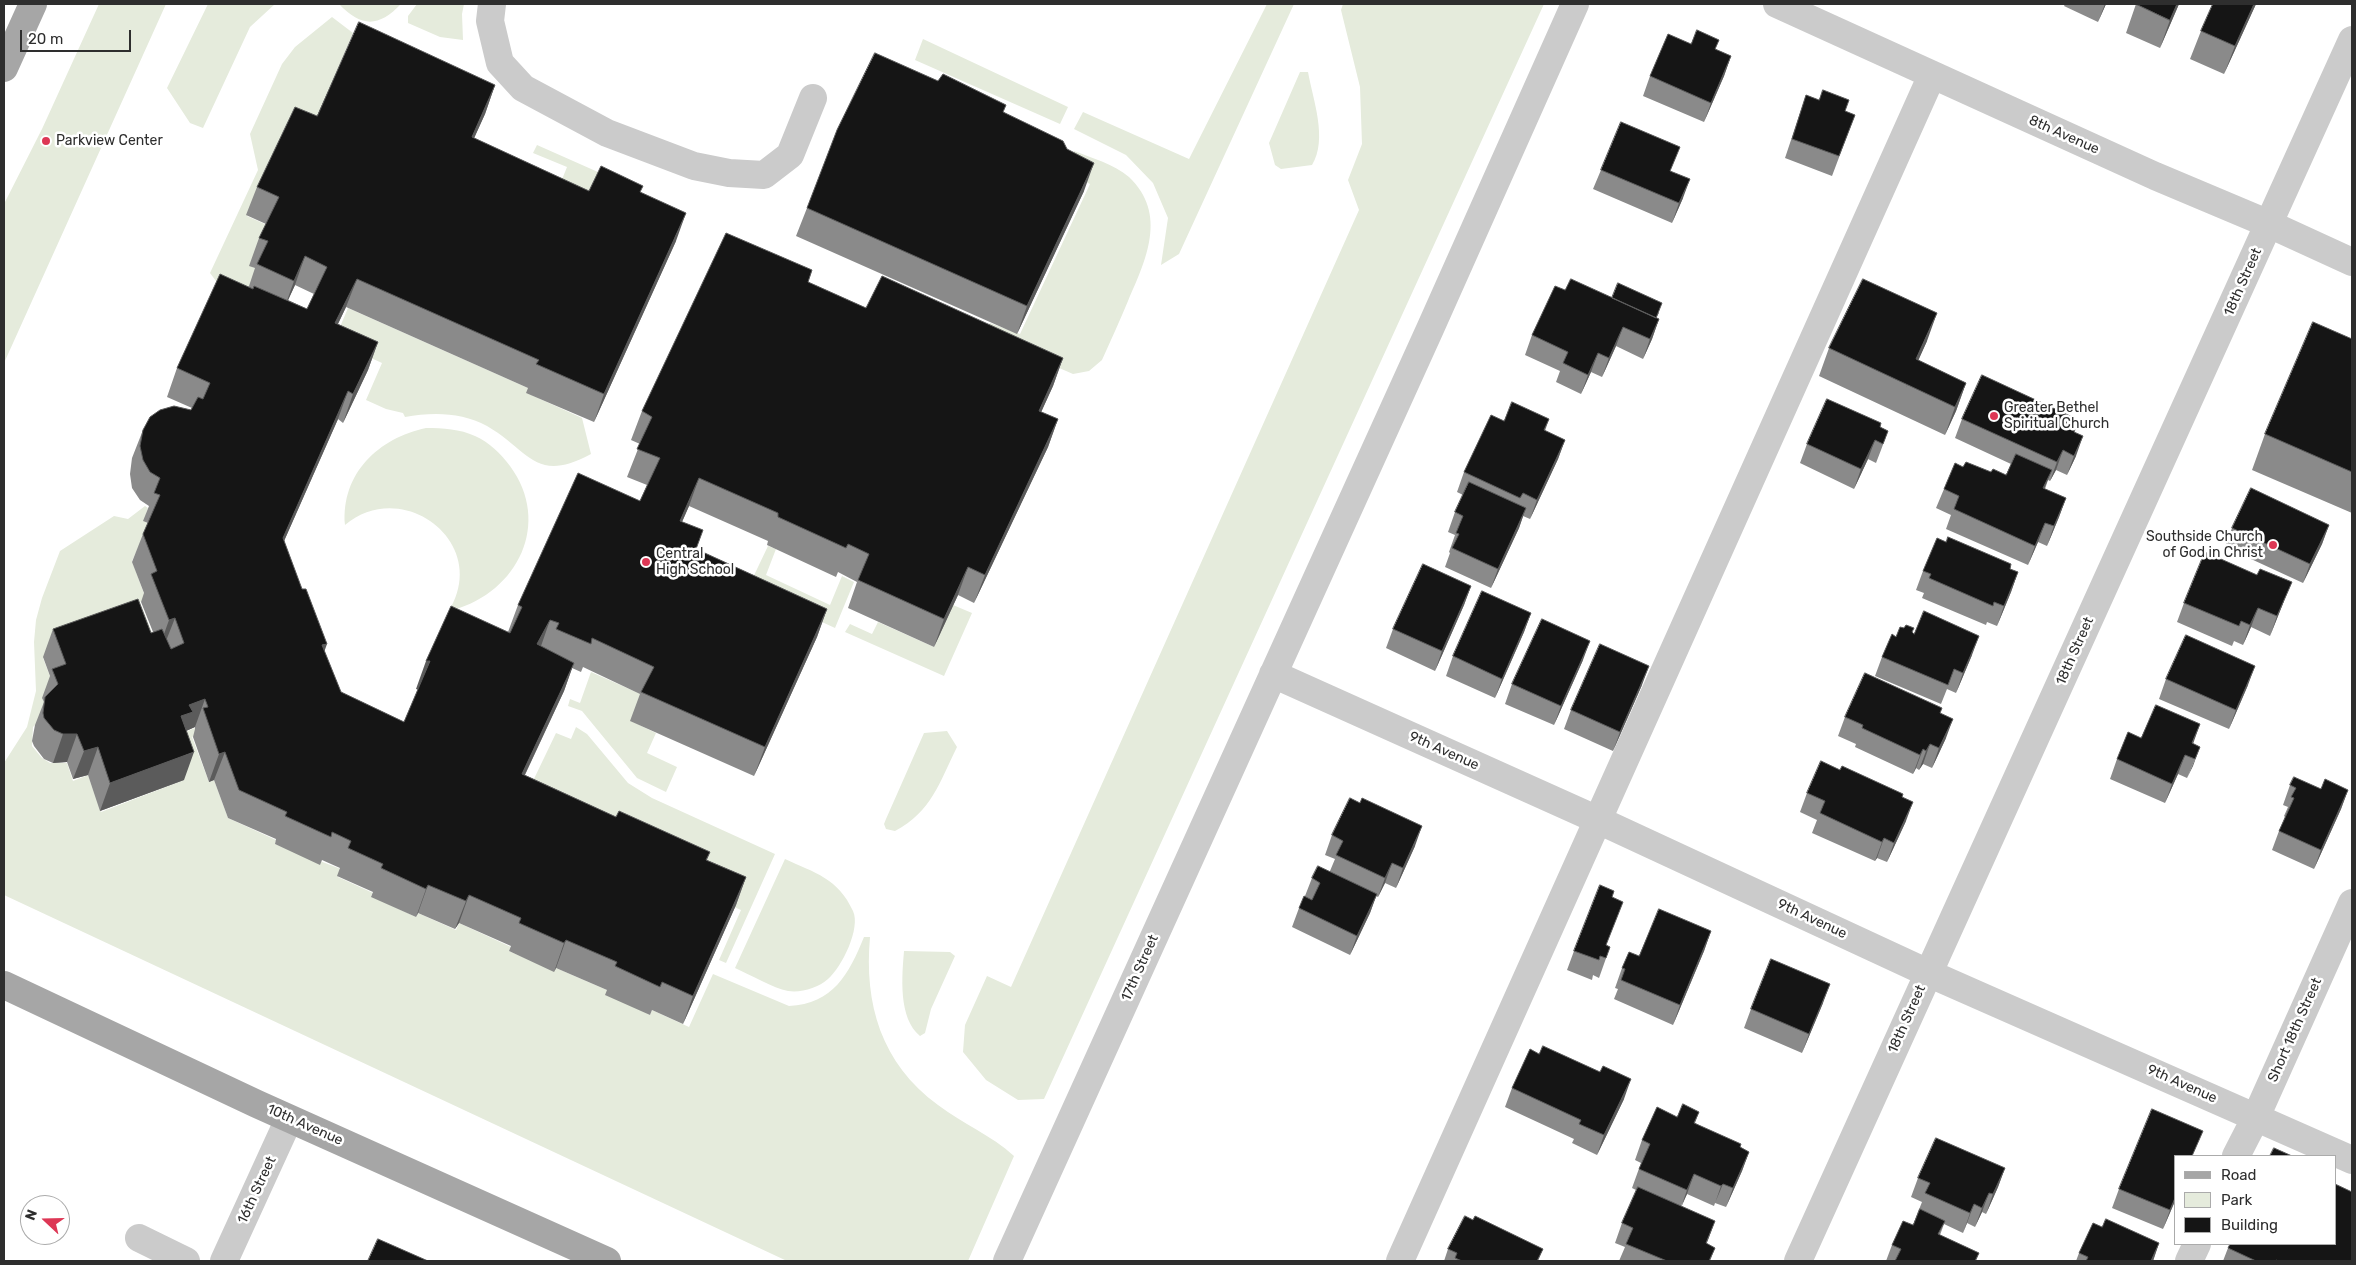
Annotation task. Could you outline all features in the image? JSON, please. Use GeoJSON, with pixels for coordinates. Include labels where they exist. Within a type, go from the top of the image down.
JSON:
{"type":"FeatureCollection","features":[{"type":"Feature","properties":{"kind":"main road"},"geometry":{"type":"LineString","coordinates":[[4,68],[33,4]]}},
{"type":"Feature","properties":{"kind":"main road","name":"10th Avenue"},"geometry":{"type":"LineString","coordinates":[[4,985],[289,1119],[607,1261]]}},
{"type":"Feature","properties":{"kind":"street"},"geometry":{"type":"LineString","coordinates":[[492,4],[490,21],[500,63],[522,88],[607,132],[694,166],[729,173],[764,175],[790,155],[813,98]]}},
{"type":"Feature","properties":{"kind":"street","name":"17th Street"},"geometry":{"type":"LineString","coordinates":[[1006,1261],[1575,4]]}},
{"type":"Feature","properties":{"kind":"street","name":"8th Avenue"},"geometry":{"type":"LineString","coordinates":[[1777,4],[2155,176],[2269,224],[2352,262]]}},
{"type":"Feature","properties":{"kind":"street","name":"18th Street"},"geometry":{"type":"LineString","coordinates":[[1798,1261],[2352,40]]}},
{"type":"Feature","properties":{"kind":"street"},"geometry":{"type":"LineString","coordinates":[[1400,1261],[1932,75]]}},
{"type":"Feature","properties":{"kind":"street","name":"9th Avenue"},"geometry":{"type":"LineString","coordinates":[[1273,674],[1598,820],[1928,973],[2352,1160]]}},
{"type":"Feature","properties":{"kind":"street","name":"Short 18th Street"},"geometry":{"type":"LineString","coordinates":[[2237,1155],[2256,1117],[2352,903]]}},
{"type":"Feature","properties":{"kind":"street","name":"16th Street"},"geometry":{"type":"LineString","coordinates":[[224,1261],[289,1119]]}},
{"type":"Feature","properties":{"kind":"street"},"geometry":{"type":"LineString","coordinates":[[139,1238],[186,1261]]}},
{"type":"Feature","properties":{"kind":"street"},"geometry":{"type":"LineString","coordinates":[[2189,1261],[2196,1245]]}},
{"type":"Feature","properties":{"kind":"green space"},"geometry":{"type":"Polygon","coordinates":[[[99,4],[166,4],[4,363],[4,204],[42,129],[99,4]]]}},
{"type":"Feature","properties":{"kind":"green space"},"geometry":{"type":"Polygon","coordinates":[[[208,4],[275,4],[250,27],[203,128],[190,123],[167,88],[208,4]]]}},
{"type":"Feature","properties":{"kind":"green space"},"geometry":{"type":"Polygon","coordinates":[[[339,4],[401,4],[385,17],[370,22],[355,17],[339,4]]]}},
{"type":"Feature","properties":{"kind":"green space"},"geometry":{"type":"Polygon","coordinates":[[[417,4],[464,4],[462,14],[463,40],[440,37],[408,23],[408,16],[417,4]]]}},
{"type":"Feature","properties":{"kind":"green space"},"geometry":{"type":"Polygon","coordinates":[[[1267,4],[1294,4],[1179,254],[1161,265],[1168,218],[1153,183],[1126,155],[1074,129],[1083,112],[1189,159],[1267,4]]]}},
{"type":"Feature","properties":{"kind":"green space"},"geometry":{"type":"Polygon","coordinates":[[[1343,4],[1544,4],[1044,1099],[1018,1100],[986,1080],[963,1052],[965,1025],[987,976],[1011,987],[1359,210],[1348,180],[1362,144],[1360,87],[1341,10],[1343,4]]]}},
{"type":"Feature","properties":{"kind":"green space"},"geometry":{"type":"Polygon","coordinates":[[[332,17],[353,33],[307,144],[285,134],[247,216],[269,226],[251,266],[258,270],[246,293],[216,281],[210,273],[258,170],[250,134],[282,64],[295,47],[332,17]]]}},
{"type":"Feature","properties":{"kind":"green space"},"geometry":{"type":"Polygon","coordinates":[[[923,39],[1068,107],[1060,124],[915,60],[923,39]]]}},
{"type":"Feature","properties":{"kind":"green space"},"geometry":{"type":"Polygon","coordinates":[[[1300,72],[1308,72],[1316,107],[1319,132],[1317,155],[1312,165],[1281,169],[1275,165],[1269,143],[1300,72]]]}},
{"type":"Feature","properties":{"kind":"green space"},"geometry":{"type":"Polygon","coordinates":[[[537,145],[616,180],[636,200],[559,187],[567,167],[533,153],[537,145]]]}},
{"type":"Feature","properties":{"kind":"green space"},"geometry":{"type":"Polygon","coordinates":[[[1074,151],[1110,165],[1129,177],[1141,191],[1148,206],[1151,222],[1147,254],[1102,360],[1089,371],[1073,374],[981,334],[990,323],[1020,334],[1090,184],[1065,172],[1074,151]]]}},
{"type":"Feature","properties":{"kind":"green space"},"geometry":{"type":"Polygon","coordinates":[[[348,308],[528,388],[527,393],[582,418],[591,454],[557,466],[545,465],[534,461],[502,436],[477,421],[447,414],[405,417],[403,413],[386,409],[366,400],[382,363],[334,341],[348,308]]]}},
{"type":"Feature","properties":{"kind":"green space"},"geometry":{"type":"Polygon","coordinates":[[[426,428],[457,430],[490,445],[510,466],[522,488],[528,510],[528,532],[522,553],[511,572],[495,588],[476,601],[453,610],[451,607],[459,582],[458,559],[448,539],[433,523],[413,512],[390,508],[367,512],[345,525],[345,506],[349,489],[356,474],[366,461],[393,440],[426,428]]]}},
{"type":"Feature","properties":{"kind":"green space"},"geometry":{"type":"Polygon","coordinates":[[[145,506],[148,508],[144,521],[149,524],[132,561],[146,599],[140,602],[158,648],[43,658],[56,692],[48,712],[33,727],[32,746],[42,758],[50,763],[67,763],[73,781],[88,775],[101,812],[184,780],[180,734],[195,728],[198,734],[192,737],[209,782],[214,780],[228,818],[276,840],[275,844],[341,869],[338,877],[373,893],[371,896],[416,917],[418,913],[456,930],[459,923],[511,947],[509,951],[554,971],[556,968],[607,990],[650,1015],[652,1010],[689,1027],[713,974],[789,1006],[804,1004],[817,1000],[837,985],[852,963],[864,937],[870,937],[870,986],[874,1009],[880,1030],[902,1070],[918,1088],[938,1105],[996,1142],[1014,1156],[968,1261],[787,1261],[4,895],[4,763],[27,727],[36,691],[34,642],[36,620],[42,598],[60,551],[114,516],[128,519],[145,506]]]}},
{"type":"Feature","properties":{"kind":"green space"},"geometry":{"type":"Polygon","coordinates":[[[768,546],[776,549],[766,575],[830,605],[842,576],[854,582],[835,628],[748,588],[768,546]]]}},
{"type":"Feature","properties":{"kind":"green space"},"geometry":{"type":"Polygon","coordinates":[[[953,605],[972,613],[944,676],[845,632],[850,624],[872,634],[878,622],[934,647],[953,605]]]}},
{"type":"Feature","properties":{"kind":"green space"},"geometry":{"type":"Polygon","coordinates":[[[591,672],[643,695],[631,721],[656,733],[647,753],[677,767],[666,792],[637,778],[582,711],[568,706],[570,699],[580,703],[591,672]]]}},
{"type":"Feature","properties":{"kind":"green space"},"geometry":{"type":"Polygon","coordinates":[[[576,727],[587,734],[628,783],[652,798],[775,854],[726,963],[719,960],[741,910],[702,893],[532,783],[556,733],[571,739],[576,727]]]}},
{"type":"Feature","properties":{"kind":"green space"},"geometry":{"type":"Polygon","coordinates":[[[947,731],[957,747],[933,795],[908,823],[895,831],[886,829],[884,824],[924,733],[947,731]]]}},
{"type":"Feature","properties":{"kind":"green space"},"geometry":{"type":"Polygon","coordinates":[[[785,859],[816,873],[833,884],[847,900],[855,918],[849,947],[839,966],[828,979],[819,985],[798,991],[788,991],[776,987],[735,968],[785,859]]]}},
{"type":"Feature","properties":{"kind":"green space"},"geometry":{"type":"Polygon","coordinates":[[[904,951],[950,952],[955,956],[931,1009],[925,1033],[920,1036],[908,1019],[905,1008],[902,984],[904,951]]]}},
{"type":"Feature","properties":{"kind":"building"},"geometry":{"type":"Polygon","coordinates":[[[2136,4],[2177,4],[2170,20],[2136,4]]]}},
{"type":"Feature","properties":{"kind":"building"},"geometry":{"type":"Polygon","coordinates":[[[2213,4],[2254,4],[2235,46],[2201,31],[2213,4]]]}},
{"type":"Feature","properties":{"kind":"building"},"geometry":{"type":"Polygon","coordinates":[[[359,22],[495,85],[472,137],[589,191],[601,166],[643,186],[640,192],[686,213],[604,394],[536,364],[539,360],[357,279],[335,323],[378,342],[353,394],[348,391],[283,538],[302,589],[306,589],[327,644],[322,645],[341,692],[404,722],[430,661],[426,661],[451,606],[510,633],[522,607],[518,605],[578,473],[640,501],[660,458],[637,449],[652,417],[642,411],[726,233],[812,270],[808,282],[866,308],[882,276],[1063,358],[1039,411],[1058,419],[985,575],[968,567],[944,619],[858,580],[869,554],[848,544],[846,548],[778,517],[778,513],[699,478],[680,521],[703,530],[696,549],[827,609],[765,747],[641,692],[654,667],[592,638],[591,644],[556,629],[559,623],[550,620],[537,644],[574,663],[522,774],[616,817],[619,811],[710,852],[706,860],[746,877],[693,996],[662,982],[660,987],[615,966],[617,962],[566,940],[564,943],[519,923],[521,918],[469,895],[466,901],[428,885],[426,889],[381,868],[383,864],[348,848],[351,841],[332,832],[331,837],[285,816],[287,812],[239,790],[225,752],[219,754],[203,708],[208,707],[205,699],[189,705],[193,712],[181,716],[194,752],[110,783],[98,747],[84,751],[77,734],[63,734],[54,730],[44,718],[45,697],[58,684],[52,669],[66,664],[53,629],[138,599],[151,633],[162,629],[171,649],[184,643],[175,618],[169,620],[151,574],[157,571],[143,534],[160,495],[154,493],[160,478],[150,472],[143,460],[140,446],[143,430],[150,417],[160,410],[174,406],[191,410],[198,397],[203,399],[210,383],[177,368],[220,274],[253,289],[254,286],[307,309],[327,267],[305,256],[294,281],[257,264],[268,241],[259,238],[279,197],[257,187],[295,107],[317,116],[359,22]]]}},
{"type":"Feature","properties":{"kind":"building"},"geometry":{"type":"Polygon","coordinates":[[[1697,30],[1719,40],[1715,49],[1731,56],[1711,103],[1650,76],[1668,34],[1691,44],[1697,30]]]}},
{"type":"Feature","properties":{"kind":"building"},"geometry":{"type":"Polygon","coordinates":[[[875,53],[938,81],[943,74],[1006,105],[1003,112],[1063,141],[1067,149],[1094,163],[1027,306],[807,208],[837,130],[875,53]]]}},
{"type":"Feature","properties":{"kind":"building"},"geometry":{"type":"Polygon","coordinates":[[[1823,90],[1849,100],[1845,111],[1855,115],[1839,156],[1792,139],[1806,95],[1819,100],[1823,90]]]}},
{"type":"Feature","properties":{"kind":"building"},"geometry":{"type":"Polygon","coordinates":[[[1621,122],[1680,147],[1670,171],[1690,179],[1679,203],[1601,170],[1621,122]]]}},
{"type":"Feature","properties":{"kind":"building"},"geometry":{"type":"Polygon","coordinates":[[[1571,279],[1659,319],[1650,339],[1623,327],[1609,358],[1598,353],[1588,375],[1563,363],[1568,352],[1532,335],[1555,286],[1565,290],[1571,279]]]}},
{"type":"Feature","properties":{"kind":"building"},"geometry":{"type":"Polygon","coordinates":[[[1863,279],[1937,313],[1916,359],[1966,383],[1955,407],[1829,348],[1863,279]]]}},
{"type":"Feature","properties":{"kind":"building"},"geometry":{"type":"Polygon","coordinates":[[[1618,283],[1662,303],[1656,318],[1612,298],[1618,283]]]}},
{"type":"Feature","properties":{"kind":"building"},"geometry":{"type":"Polygon","coordinates":[[[2313,322],[2352,339],[2352,472],[2265,434],[2313,322]]]}},
{"type":"Feature","properties":{"kind":"building"},"geometry":{"type":"Polygon","coordinates":[[[1982,375],[2079,420],[2074,432],[2083,436],[2074,456],[2063,450],[2057,462],[1962,419],[1982,375]]]}},
{"type":"Feature","properties":{"kind":"building"},"geometry":{"type":"Polygon","coordinates":[[[1827,399],[1881,423],[1880,427],[1888,431],[1883,444],[1875,440],[1861,469],[1807,444],[1827,399]]]}},
{"type":"Feature","properties":{"kind":"building"},"geometry":{"type":"Polygon","coordinates":[[[1512,402],[1549,419],[1544,430],[1565,440],[1537,500],[1523,493],[1520,498],[1464,472],[1491,415],[1504,421],[1512,402]]]}},
{"type":"Feature","properties":{"kind":"building"},"geometry":{"type":"Polygon","coordinates":[[[2016,454],[2052,470],[2043,488],[2066,498],[2054,526],[2045,523],[2035,546],[1954,509],[1959,496],[1944,489],[1955,463],[1963,467],[1966,462],[1991,472],[1993,469],[2006,475],[2016,454]]]}},
{"type":"Feature","properties":{"kind":"building"},"geometry":{"type":"Polygon","coordinates":[[[1469,482],[1526,508],[1498,569],[1452,548],[1459,534],[1456,533],[1463,516],[1455,512],[1469,482]]]}},
{"type":"Feature","properties":{"kind":"building"},"geometry":{"type":"Polygon","coordinates":[[[2251,488],[2329,525],[2310,564],[2232,528],[2251,488]]]}},
{"type":"Feature","properties":{"kind":"building"},"geometry":{"type":"Polygon","coordinates":[[[1948,537],[2011,564],[2010,569],[2018,572],[2004,606],[1994,602],[1993,606],[1929,578],[1931,574],[1923,571],[1937,538],[1946,542],[1948,537]]]}},
{"type":"Feature","properties":{"kind":"building"},"geometry":{"type":"Polygon","coordinates":[[[2205,552],[2257,575],[2260,569],[2292,582],[2277,616],[2258,608],[2250,625],[2241,621],[2239,626],[2184,603],[2205,552]]]}},
{"type":"Feature","properties":{"kind":"building"},"geometry":{"type":"Polygon","coordinates":[[[1423,564],[1471,586],[1442,651],[1393,629],[1423,564]]]}},
{"type":"Feature","properties":{"kind":"building"},"geometry":{"type":"Polygon","coordinates":[[[1482,591],[1531,613],[1502,679],[1453,656],[1482,591]]]}},
{"type":"Feature","properties":{"kind":"building"},"geometry":{"type":"Polygon","coordinates":[[[1924,611],[1979,636],[1963,673],[1954,669],[1948,685],[1882,657],[1892,634],[1896,637],[1900,627],[1904,628],[1906,625],[1914,628],[1912,632],[1914,634],[1924,611]]]}},
{"type":"Feature","properties":{"kind":"building"},"geometry":{"type":"Polygon","coordinates":[[[1542,619],[1590,641],[1561,706],[1512,684],[1542,619]]]}},
{"type":"Feature","properties":{"kind":"building"},"geometry":{"type":"Polygon","coordinates":[[[2186,635],[2255,666],[2236,710],[2166,679],[2186,635]]]}},
{"type":"Feature","properties":{"kind":"building"},"geometry":{"type":"Polygon","coordinates":[[[1600,644],[1649,666],[1620,732],[1571,710],[1600,644]]]}},
{"type":"Feature","properties":{"kind":"building"},"geometry":{"type":"Polygon","coordinates":[[[1865,673],[1942,708],[1940,713],[1953,719],[1939,748],[1930,744],[1926,751],[1923,749],[1920,755],[1862,728],[1863,725],[1845,717],[1865,673]]]}},
{"type":"Feature","properties":{"kind":"building"},"geometry":{"type":"Polygon","coordinates":[[[2156,705],[2200,724],[2192,743],[2200,747],[2195,759],[2185,755],[2172,784],[2117,759],[2128,732],[2141,738],[2156,705]]]}},
{"type":"Feature","properties":{"kind":"building"},"geometry":{"type":"Polygon","coordinates":[[[1821,761],[1840,770],[1842,766],[1903,794],[1902,797],[1913,802],[1894,843],[1884,838],[1882,842],[1820,813],[1825,801],[1807,793],[1821,761]]]}},
{"type":"Feature","properties":{"kind":"building"},"geometry":{"type":"Polygon","coordinates":[[[2294,777],[2321,789],[2325,779],[2348,790],[2321,850],[2279,831],[2294,798],[2291,797],[2296,788],[2290,785],[2294,777]]]}},
{"type":"Feature","properties":{"kind":"building"},"geometry":{"type":"Polygon","coordinates":[[[1350,798],[1360,803],[1362,798],[1422,826],[1403,868],[1392,863],[1385,878],[1336,855],[1343,841],[1332,835],[1350,798]]]}},
{"type":"Feature","properties":{"kind":"building"},"geometry":{"type":"Polygon","coordinates":[[[1318,866],[1377,894],[1357,936],[1299,908],[1304,896],[1312,900],[1320,883],[1312,878],[1318,866]]]}},
{"type":"Feature","properties":{"kind":"building"},"geometry":{"type":"Polygon","coordinates":[[[1600,885],[1614,891],[1612,897],[1623,902],[1606,945],[1610,947],[1606,958],[1600,956],[1599,960],[1574,951],[1600,885]]]}},
{"type":"Feature","properties":{"kind":"building"},"geometry":{"type":"Polygon","coordinates":[[[1659,909],[1711,931],[1680,1005],[1621,980],[1625,969],[1622,968],[1629,952],[1639,956],[1659,909]]]}},
{"type":"Feature","properties":{"kind":"building"},"geometry":{"type":"Polygon","coordinates":[[[1771,959],[1830,984],[1809,1034],[1751,1009],[1771,959]]]}},
{"type":"Feature","properties":{"kind":"building"},"geometry":{"type":"Polygon","coordinates":[[[1543,1046],[1600,1072],[1603,1066],[1631,1079],[1604,1135],[1579,1124],[1581,1120],[1512,1088],[1530,1049],[1539,1054],[1543,1046]]]}},
{"type":"Feature","properties":{"kind":"building"},"geometry":{"type":"Polygon","coordinates":[[[1683,1104],[1699,1112],[1694,1123],[1741,1144],[1740,1147],[1749,1152],[1733,1188],[1723,1184],[1721,1186],[1694,1174],[1687,1190],[1639,1169],[1650,1144],[1642,1140],[1657,1107],[1677,1117],[1683,1104]]]}},
{"type":"Feature","properties":{"kind":"building"},"geometry":{"type":"Polygon","coordinates":[[[2152,1109],[2203,1131],[2192,1155],[2174,1155],[2174,1200],[2170,1210],[2119,1189],[2152,1109]]]}},
{"type":"Feature","properties":{"kind":"building"},"geometry":{"type":"Polygon","coordinates":[[[1936,1138],[2005,1168],[1993,1194],[1989,1193],[1982,1208],[1974,1204],[1970,1213],[1925,1193],[1930,1183],[1918,1178],[1936,1138]]]}},
{"type":"Feature","properties":{"kind":"building"},"geometry":{"type":"Polygon","coordinates":[[[2274,1148],[2290,1155],[2270,1155],[2274,1148]]]}},
{"type":"Feature","properties":{"kind":"building"},"geometry":{"type":"Polygon","coordinates":[[[2336,1184],[2352,1192],[2352,1261],[2256,1261],[2228,1248],[2230,1245],[2336,1245],[2336,1184]]]}},
{"type":"Feature","properties":{"kind":"building"},"geometry":{"type":"Polygon","coordinates":[[[1638,1187],[1715,1221],[1706,1243],[1715,1248],[1709,1261],[1667,1261],[1626,1244],[1633,1228],[1622,1223],[1638,1187]]]}},
{"type":"Feature","properties":{"kind":"building"},"geometry":{"type":"Polygon","coordinates":[[[1920,1209],[1945,1221],[1938,1234],[1979,1253],[1975,1261],[1895,1261],[1901,1249],[1892,1245],[1903,1221],[1913,1225],[1920,1209]]]}},
{"type":"Feature","properties":{"kind":"building"},"geometry":{"type":"Polygon","coordinates":[[[1465,1216],[1473,1220],[1475,1216],[1543,1249],[1537,1261],[1462,1261],[1455,1258],[1457,1253],[1448,1249],[1465,1216]]]}},
{"type":"Feature","properties":{"kind":"building"},"geometry":{"type":"Polygon","coordinates":[[[2106,1219],[2159,1243],[2151,1261],[2086,1261],[2088,1257],[2079,1253],[2093,1223],[2102,1227],[2106,1219]]]}},
{"type":"Feature","properties":{"kind":"building"},"geometry":{"type":"Polygon","coordinates":[[[378,1239],[428,1261],[368,1261],[378,1239]]]}},
{"type":"Feature","properties":{"kind":"place","name":"Parkview Center"},"geometry":{"type":"Point","coordinates":[46,141]}},
{"type":"Feature","properties":{"kind":"place","name":"Greater Bethel Spiritual Church"},"geometry":{"type":"Point","coordinates":[1994,416]}},
{"type":"Feature","properties":{"kind":"place","name":"Southside Church of God in Christ"},"geometry":{"type":"Point","coordinates":[2273,545]}},
{"type":"Feature","properties":{"kind":"place","name":"Central High School"},"geometry":{"type":"Point","coordinates":[646,562]}}]}
